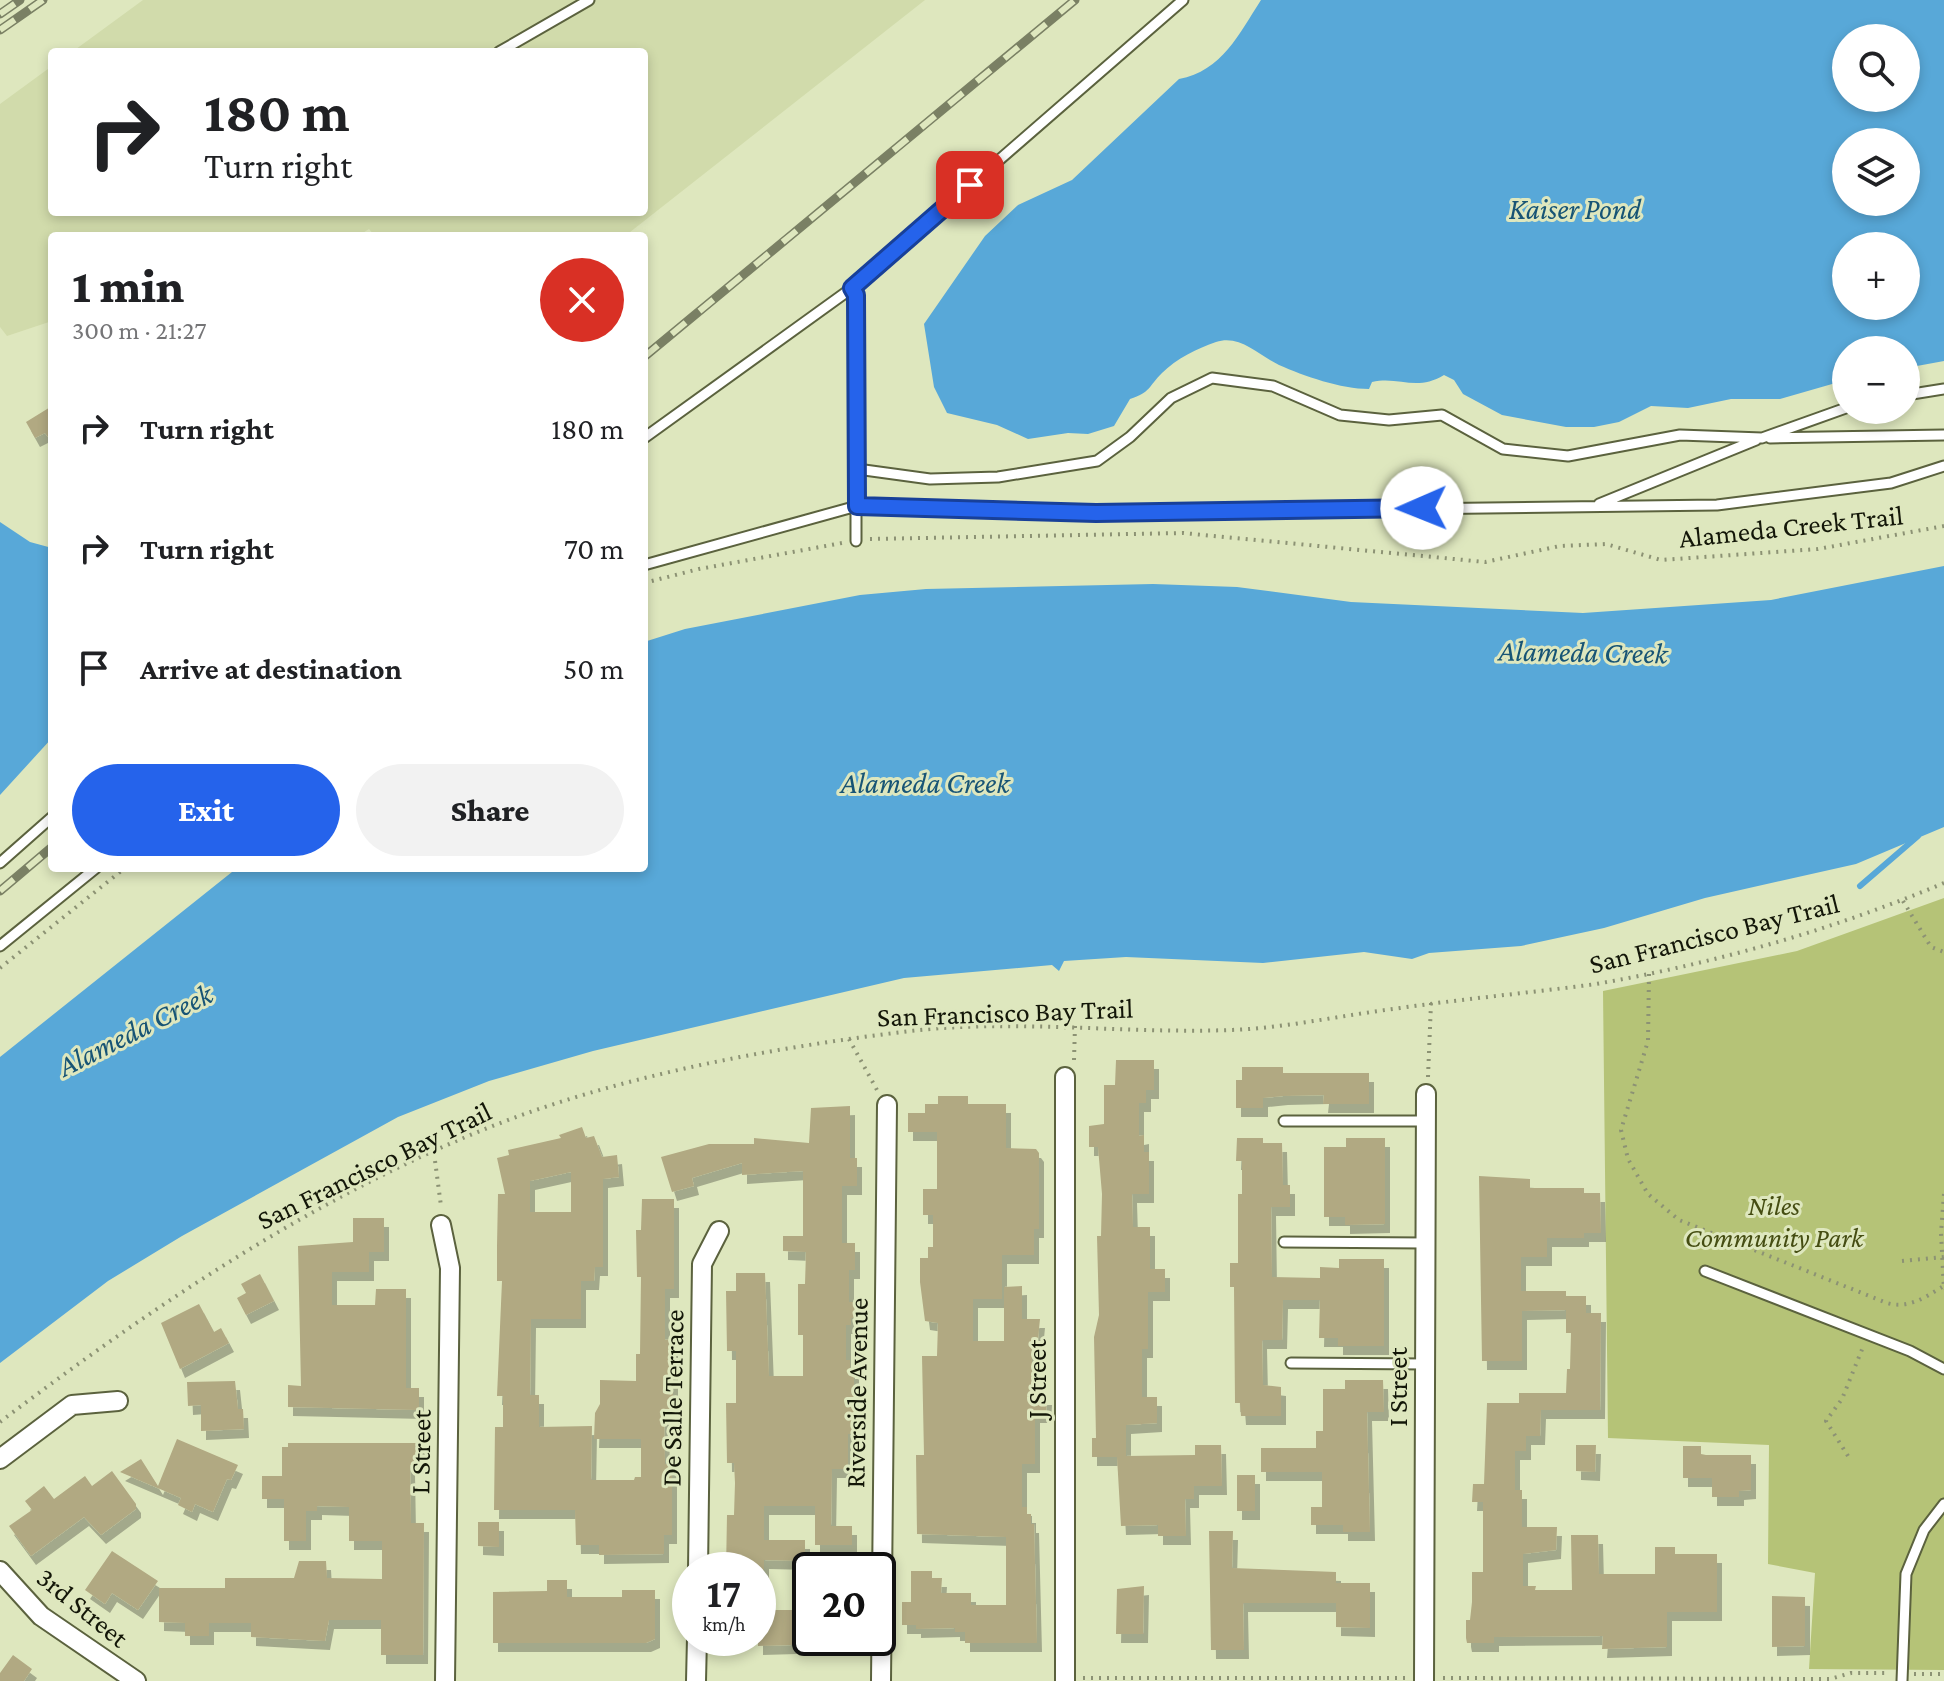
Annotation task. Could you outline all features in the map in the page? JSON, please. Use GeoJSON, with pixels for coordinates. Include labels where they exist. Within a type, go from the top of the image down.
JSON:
{"type":"FeatureCollection","features":[{"type":"Feature","properties":{"kind":"street","name":"J Street"},"geometry":{"type":"LineString","coordinates":[[1065,1077],[1065,1680]]}},
{"type":"Feature","properties":{"kind":"street","name":"I Street"},"geometry":{"type":"LineString","coordinates":[[1424,1680],[1426,1094]]}},
{"type":"Feature","properties":{"kind":"street","name":"Riverside Avenue"},"geometry":{"type":"LineString","coordinates":[[881,1681],[887,1105]]}},
{"type":"Feature","properties":{"kind":"street","name":"L Street"},"geometry":{"type":"LineString","coordinates":[[441,1225],[450,1268],[445,1681]]}},
{"type":"Feature","properties":{"kind":"street","name":"De Salle Terrace"},"geometry":{"type":"LineString","coordinates":[[698,1552],[702,1264],[719,1231]]}},
{"type":"Feature","properties":{"kind":"street"},"geometry":{"type":"LineString","coordinates":[[0,1459],[72,1405],[118,1401]]}},
{"type":"Feature","properties":{"kind":"street","name":"3rd Street"},"geometry":{"type":"LineString","coordinates":[[0,1571],[41,1616],[136,1681]]}},
{"type":"Feature","properties":{"kind":"street"},"geometry":{"type":"LineString","coordinates":[[696,1681],[697,1656]]}},
{"type":"Feature","properties":{"kind":"lane"},"geometry":{"type":"LineString","coordinates":[[506,48],[589,0]]}},
{"type":"Feature","properties":{"kind":"lane"},"geometry":{"type":"LineString","coordinates":[[648,435],[852,288],[1183,0]]}},
{"type":"Feature","properties":{"kind":"lane"},"geometry":{"type":"LineString","coordinates":[[852,288],[856,295],[856,541]]}},
{"type":"Feature","properties":{"kind":"lane"},"geometry":{"type":"LineString","coordinates":[[857,469],[930,479],[998,477],[1097,461],[1130,437],[1171,398],[1212,378],[1273,386],[1340,415],[1389,420],[1442,415],[1503,449],[1568,456],[1680,435],[1762,438],[1944,435]]}},
{"type":"Feature","properties":{"kind":"lane"},"geometry":{"type":"LineString","coordinates":[[1920,393],[1944,389]]}},
{"type":"Feature","properties":{"kind":"lane"},"geometry":{"type":"LineString","coordinates":[[1592,506],[1832,413]]}},
{"type":"Feature","properties":{"kind":"lane"},"geometry":{"type":"LineString","coordinates":[[648,564],[857,506],[1096,513],[1717,505],[1891,483],[1944,466]]}},
{"type":"Feature","properties":{"kind":"lane"},"geometry":{"type":"LineString","coordinates":[[0,863],[48,821]]}},
{"type":"Feature","properties":{"kind":"lane"},"geometry":{"type":"LineString","coordinates":[[0,946],[91,872]]}},
{"type":"Feature","properties":{"kind":"lane"},"geometry":{"type":"LineString","coordinates":[[1284,1121],[1426,1121]]}},
{"type":"Feature","properties":{"kind":"lane"},"geometry":{"type":"LineString","coordinates":[[1284,1242],[1425,1243]]}},
{"type":"Feature","properties":{"kind":"lane"},"geometry":{"type":"LineString","coordinates":[[1705,1271],[1869,1334],[1944,1369]]}},
{"type":"Feature","properties":{"kind":"lane"},"geometry":{"type":"LineString","coordinates":[[1291,1363],[1426,1364]]}},
{"type":"Feature","properties":{"kind":"lane"},"geometry":{"type":"LineString","coordinates":[[1902,1677],[1906,1574],[1924,1530],[1944,1504]]}},
{"type":"Feature","properties":{"kind":"path","name":"Alameda Creek Trail"},"geometry":{"type":"LineString","coordinates":[[648,582],[713,566],[856,541],[1183,533],[1485,562],[1560,546],[1606,544],[1661,560],[1818,549],[1944,526]]}},
{"type":"Feature","properties":{"kind":"path"},"geometry":{"type":"LineString","coordinates":[[0,968],[120,872]]}},
{"type":"Feature","properties":{"kind":"path","name":"San Francisco Bay Trail"},"geometry":{"type":"LineString","coordinates":[[0,1422],[106,1342],[210,1272],[434,1153],[560,1102],[689,1068],[916,1030],[1075,1026],[1251,1029],[1649,974],[1813,933],[1944,883]]}},
{"type":"Feature","properties":{"kind":"path"},"geometry":{"type":"LineString","coordinates":[[1903,901],[1931,947],[1944,952]]}},
{"type":"Feature","properties":{"kind":"path"},"geometry":{"type":"LineString","coordinates":[[1649,974],[1648,1041],[1621,1130],[1628,1159],[1648,1194],[1679,1220],[1899,1306],[1943,1289],[1944,1194]]}},
{"type":"Feature","properties":{"kind":"path"},"geometry":{"type":"LineString","coordinates":[[1426,1094],[1431,1003]]}},
{"type":"Feature","properties":{"kind":"path"},"geometry":{"type":"LineString","coordinates":[[1065,1077],[1074,1061],[1075,1026]]}},
{"type":"Feature","properties":{"kind":"path"},"geometry":{"type":"LineString","coordinates":[[849,1039],[887,1105]]}},
{"type":"Feature","properties":{"kind":"path"},"geometry":{"type":"LineString","coordinates":[[434,1153],[441,1186],[441,1225]]}},
{"type":"Feature","properties":{"kind":"path"},"geometry":{"type":"LineString","coordinates":[[1902,1261],[1944,1257]]}},
{"type":"Feature","properties":{"kind":"path"},"geometry":{"type":"LineString","coordinates":[[1848,1456],[1826,1421],[1842,1399],[1869,1334]]}},
{"type":"Feature","properties":{"kind":"path"},"geometry":{"type":"LineString","coordinates":[[1065,1680],[1817,1680],[1851,1673],[1902,1677],[1944,1674]]}},
{"type":"Feature","properties":{"kind":"shaded area"},"geometry":{"type":"Polygon","coordinates":[[[143,0],[925,0],[630,232],[372,232],[369,229],[364,232],[48,232],[48,322],[7,336],[0,327],[0,104],[48,69],[48,216],[648,216],[648,48],[77,48],[143,0]]]}},
{"type":"Feature","properties":{"kind":"green space","name":"Niles Community Park"},"geometry":{"type":"Polygon","coordinates":[[[1944,898],[1944,1670],[1809,1669],[1815,1573],[1768,1564],[1769,1445],[1608,1438],[1603,991],[1797,951],[1944,898]]]}},
{"type":"Feature","properties":{"kind":"water","name":"Kaiser Pond"},"geometry":{"type":"Polygon","coordinates":[[[1261,0],[1944,0],[1944,361],[1920,365],[1920,336],[1832,336],[1832,384],[1780,399],[1731,399],[1688,408],[1651,406],[1619,422],[1594,427],[1566,427],[1502,415],[1463,394],[1454,380],[1444,375],[1416,383],[1372,382],[1369,389],[1347,387],[1279,365],[1241,343],[1225,340],[1202,347],[1174,363],[1146,391],[1130,399],[1114,426],[1088,434],[1068,433],[1028,439],[997,425],[947,413],[934,387],[924,324],[985,236],[1018,205],[1072,180],[1179,79],[1207,68],[1237,38],[1261,0]]]}},
{"type":"Feature","properties":{"kind":"water"},"geometry":{"type":"Polygon","coordinates":[[[0,522],[30,542],[48,547],[48,742],[0,795],[0,522]]]}},
{"type":"Feature","properties":{"kind":"water","name":"Alameda Creek"},"geometry":{"type":"Polygon","coordinates":[[[1944,566],[1944,827],[1856,864],[1705,898],[1604,928],[1521,946],[1429,953],[1412,959],[1364,952],[1263,963],[1126,957],[1064,961],[1059,971],[1052,965],[904,978],[593,1051],[489,1081],[398,1117],[182,1236],[108,1281],[0,1363],[0,1057],[232,872],[648,872],[648,641],[685,629],[860,595],[926,589],[1153,584],[1237,587],[1351,602],[1583,613],[1771,600],[1944,566]]]}},
{"type":"Feature","properties":{"kind":"building"},"geometry":{"type":"Polygon","coordinates":[[[48,408],[48,437],[45,433],[35,438],[26,422],[48,408]]]}},
{"type":"Feature","properties":{"kind":"building"},"geometry":{"type":"Polygon","coordinates":[[[1116,1060],[1154,1060],[1154,1090],[1146,1090],[1146,1103],[1139,1103],[1139,1136],[1144,1135],[1144,1152],[1149,1152],[1149,1194],[1132,1194],[1133,1227],[1150,1227],[1150,1269],[1165,1269],[1165,1292],[1148,1292],[1148,1349],[1142,1349],[1142,1397],[1157,1397],[1157,1423],[1126,1425],[1126,1456],[1195,1455],[1195,1445],[1221,1445],[1222,1486],[1194,1486],[1194,1499],[1185,1499],[1186,1536],[1158,1536],[1158,1525],[1121,1526],[1117,1457],[1092,1457],[1092,1438],[1096,1438],[1094,1337],[1099,1315],[1097,1236],[1101,1236],[1102,1194],[1098,1147],[1089,1147],[1089,1126],[1104,1124],[1104,1085],[1115,1085],[1116,1060]]]}},
{"type":"Feature","properties":{"kind":"building"},"geometry":{"type":"Polygon","coordinates":[[[1242,1067],[1283,1067],[1283,1073],[1369,1073],[1369,1104],[1323,1104],[1324,1095],[1283,1096],[1263,1098],[1263,1108],[1236,1108],[1236,1080],[1242,1080],[1242,1067]]]}},
{"type":"Feature","properties":{"kind":"building"},"geometry":{"type":"Polygon","coordinates":[[[938,1096],[968,1096],[968,1104],[1006,1104],[1006,1148],[1036,1149],[1039,1153],[1039,1229],[1034,1229],[1034,1255],[1002,1255],[1002,1299],[973,1299],[973,1341],[1004,1341],[1004,1287],[1022,1286],[1022,1319],[1040,1319],[1037,1349],[1032,1350],[1032,1396],[1047,1396],[1046,1414],[1035,1414],[1035,1464],[1022,1464],[1022,1507],[1027,1507],[1031,1524],[1034,1524],[1037,1643],[965,1643],[965,1632],[955,1632],[955,1628],[916,1629],[916,1625],[902,1625],[902,1602],[911,1602],[911,1571],[932,1571],[932,1578],[942,1578],[941,1593],[971,1593],[971,1605],[1006,1605],[1006,1537],[917,1534],[916,1455],[924,1455],[922,1356],[937,1356],[938,1323],[925,1321],[920,1282],[920,1258],[928,1258],[928,1247],[933,1247],[933,1215],[923,1215],[923,1189],[937,1189],[937,1132],[908,1132],[908,1113],[925,1113],[925,1104],[938,1104],[938,1096]]]}},
{"type":"Feature","properties":{"kind":"building"},"geometry":{"type":"Polygon","coordinates":[[[850,1106],[850,1158],[857,1158],[857,1186],[842,1186],[842,1243],[855,1243],[855,1270],[849,1270],[849,1302],[855,1302],[854,1318],[851,1318],[851,1325],[846,1325],[846,1360],[850,1360],[850,1370],[854,1370],[854,1434],[848,1434],[848,1469],[832,1469],[831,1526],[852,1526],[852,1545],[815,1545],[815,1506],[764,1506],[764,1540],[805,1540],[805,1552],[792,1552],[792,1561],[776,1560],[776,1552],[726,1552],[727,1515],[734,1515],[735,1483],[734,1463],[727,1463],[726,1403],[736,1403],[736,1351],[727,1351],[726,1291],[736,1291],[736,1273],[765,1273],[769,1376],[803,1376],[803,1335],[798,1335],[798,1284],[805,1284],[806,1252],[783,1251],[783,1236],[803,1236],[803,1171],[742,1175],[742,1163],[692,1178],[694,1186],[672,1192],[661,1157],[709,1144],[754,1144],[754,1138],[809,1143],[811,1108],[850,1106]]]}},
{"type":"Feature","properties":{"kind":"building"},"geometry":{"type":"Polygon","coordinates":[[[582,1127],[586,1138],[594,1136],[602,1157],[617,1155],[619,1177],[603,1179],[603,1267],[595,1267],[594,1281],[581,1281],[581,1319],[531,1319],[530,1395],[539,1395],[539,1427],[592,1426],[591,1480],[634,1480],[641,1477],[641,1439],[594,1439],[595,1413],[600,1404],[600,1380],[636,1381],[636,1354],[640,1354],[641,1277],[637,1277],[636,1230],[641,1230],[642,1199],[674,1199],[674,1289],[665,1289],[665,1340],[673,1339],[673,1412],[664,1412],[665,1464],[672,1464],[672,1535],[664,1535],[664,1554],[599,1555],[599,1545],[576,1545],[575,1510],[494,1510],[495,1427],[503,1427],[503,1396],[497,1396],[502,1281],[497,1281],[498,1194],[505,1194],[497,1158],[509,1155],[508,1150],[561,1138],[559,1135],[582,1127]],[[571,1172],[530,1181],[530,1212],[571,1212],[571,1172]]]}},
{"type":"Feature","properties":{"kind":"building"},"geometry":{"type":"Polygon","coordinates":[[[1237,1138],[1263,1138],[1263,1143],[1282,1143],[1283,1185],[1290,1185],[1290,1207],[1271,1207],[1272,1277],[1320,1278],[1320,1267],[1339,1268],[1339,1259],[1384,1259],[1384,1346],[1338,1346],[1338,1338],[1319,1338],[1320,1300],[1283,1300],[1282,1340],[1262,1340],[1263,1385],[1281,1387],[1281,1416],[1241,1416],[1240,1403],[1235,1403],[1234,1287],[1230,1287],[1230,1263],[1238,1263],[1238,1194],[1242,1194],[1242,1161],[1236,1161],[1237,1138]]]}},
{"type":"Feature","properties":{"kind":"building"},"geometry":{"type":"Polygon","coordinates":[[[1346,1138],[1385,1138],[1385,1224],[1345,1225],[1345,1217],[1324,1217],[1324,1147],[1346,1147],[1346,1138]]]}},
{"type":"Feature","properties":{"kind":"building"},"geometry":{"type":"Polygon","coordinates":[[[1479,1176],[1530,1179],[1530,1188],[1584,1188],[1584,1193],[1600,1193],[1601,1233],[1584,1233],[1584,1238],[1547,1238],[1547,1257],[1521,1257],[1521,1291],[1566,1291],[1566,1296],[1586,1296],[1586,1313],[1601,1313],[1600,1410],[1541,1410],[1540,1436],[1526,1436],[1526,1451],[1515,1451],[1515,1490],[1522,1490],[1522,1527],[1557,1527],[1556,1550],[1523,1554],[1523,1586],[1536,1586],[1535,1590],[1572,1590],[1571,1535],[1598,1535],[1599,1574],[1655,1574],[1655,1547],[1675,1547],[1675,1554],[1717,1554],[1717,1612],[1667,1612],[1667,1647],[1602,1649],[1603,1636],[1494,1637],[1494,1643],[1467,1643],[1466,1620],[1470,1620],[1472,1572],[1483,1572],[1483,1502],[1472,1502],[1473,1484],[1484,1484],[1487,1403],[1519,1403],[1519,1393],[1566,1393],[1571,1333],[1566,1333],[1566,1310],[1522,1311],[1522,1361],[1482,1361],[1479,1176]]]}},
{"type":"Feature","properties":{"kind":"building"},"geometry":{"type":"Polygon","coordinates":[[[353,1218],[384,1218],[384,1252],[369,1252],[369,1272],[332,1272],[332,1305],[375,1305],[376,1289],[406,1289],[406,1388],[419,1388],[419,1410],[288,1407],[288,1385],[301,1386],[298,1246],[353,1242],[353,1218]]]}},
{"type":"Feature","properties":{"kind":"building"},"geometry":{"type":"Polygon","coordinates":[[[260,1274],[274,1301],[246,1315],[237,1298],[246,1293],[241,1284],[260,1274]]]}},
{"type":"Feature","properties":{"kind":"building"},"geometry":{"type":"Polygon","coordinates":[[[199,1304],[214,1332],[221,1328],[229,1343],[180,1369],[161,1323],[199,1304]]]}},
{"type":"Feature","properties":{"kind":"building"},"geometry":{"type":"Polygon","coordinates":[[[1345,1380],[1383,1380],[1384,1412],[1367,1412],[1370,1532],[1343,1532],[1343,1525],[1311,1525],[1311,1507],[1322,1507],[1322,1472],[1261,1472],[1261,1448],[1316,1448],[1316,1431],[1323,1431],[1323,1389],[1345,1389],[1345,1380]]]}},
{"type":"Feature","properties":{"kind":"building"},"geometry":{"type":"Polygon","coordinates":[[[235,1381],[238,1409],[243,1409],[244,1429],[201,1431],[201,1405],[188,1406],[187,1382],[235,1381]]]}},
{"type":"Feature","properties":{"kind":"building"},"geometry":{"type":"Polygon","coordinates":[[[177,1439],[238,1465],[231,1480],[227,1479],[213,1512],[195,1504],[192,1512],[178,1505],[181,1498],[120,1472],[141,1459],[158,1486],[177,1439]]]}},
{"type":"Feature","properties":{"kind":"building"},"geometry":{"type":"Polygon","coordinates":[[[288,1443],[420,1443],[420,1465],[410,1465],[411,1523],[424,1523],[423,1655],[381,1655],[381,1620],[329,1620],[325,1641],[251,1637],[251,1623],[209,1623],[209,1636],[185,1636],[185,1623],[159,1622],[159,1588],[225,1588],[225,1578],[294,1578],[299,1561],[326,1561],[327,1578],[382,1579],[382,1541],[349,1541],[349,1507],[317,1506],[317,1511],[306,1511],[306,1541],[284,1541],[284,1499],[262,1499],[262,1476],[282,1476],[282,1447],[288,1447],[288,1443]]]}},
{"type":"Feature","properties":{"kind":"building"},"geometry":{"type":"Polygon","coordinates":[[[1576,1445],[1596,1445],[1595,1472],[1576,1471],[1576,1445]]]}},
{"type":"Feature","properties":{"kind":"building"},"geometry":{"type":"Polygon","coordinates":[[[1683,1446],[1701,1446],[1701,1454],[1706,1455],[1751,1455],[1751,1490],[1739,1491],[1739,1497],[1712,1497],[1712,1478],[1683,1478],[1683,1446]]]}},
{"type":"Feature","properties":{"kind":"building"},"geometry":{"type":"Polygon","coordinates":[[[112,1471],[136,1504],[136,1509],[101,1535],[84,1517],[31,1556],[9,1526],[32,1510],[25,1501],[44,1486],[54,1499],[85,1476],[92,1486],[112,1471]]]}},
{"type":"Feature","properties":{"kind":"building"},"geometry":{"type":"Polygon","coordinates":[[[1237,1475],[1255,1475],[1255,1511],[1237,1511],[1237,1475]]]}},
{"type":"Feature","properties":{"kind":"building"},"geometry":{"type":"Polygon","coordinates":[[[478,1522],[499,1522],[499,1547],[478,1546],[478,1522]]]}},
{"type":"Feature","properties":{"kind":"building"},"geometry":{"type":"Polygon","coordinates":[[[1209,1531],[1233,1531],[1232,1568],[1336,1572],[1336,1583],[1370,1583],[1370,1628],[1336,1627],[1336,1603],[1243,1603],[1244,1650],[1211,1650],[1209,1531]]]}},
{"type":"Feature","properties":{"kind":"building"},"geometry":{"type":"Polygon","coordinates":[[[112,1551],[158,1581],[138,1610],[112,1593],[105,1604],[85,1590],[112,1551]]]}},
{"type":"Feature","properties":{"kind":"building"},"geometry":{"type":"Polygon","coordinates":[[[547,1580],[567,1580],[567,1597],[622,1597],[622,1590],[655,1590],[655,1639],[646,1643],[493,1643],[493,1592],[547,1591],[547,1580]]]}},
{"type":"Feature","properties":{"kind":"building"},"geometry":{"type":"Polygon","coordinates":[[[1144,1586],[1143,1634],[1116,1634],[1117,1589],[1144,1586]]]}},
{"type":"Feature","properties":{"kind":"building"},"geometry":{"type":"Polygon","coordinates":[[[1772,1596],[1805,1597],[1805,1646],[1772,1647],[1772,1596]]]}},
{"type":"Feature","properties":{"kind":"building"},"geometry":{"type":"Polygon","coordinates":[[[776,1610],[792,1610],[792,1645],[776,1645],[776,1610]]]}},
{"type":"Feature","properties":{"kind":"building"},"geometry":{"type":"Polygon","coordinates":[[[13,1655],[32,1669],[24,1681],[0,1681],[0,1673],[13,1655]]]}},
{"type":"Feature","properties":{"kind":"waterway"},"geometry":{"type":"LineString","coordinates":[[1860,886],[1918,836]]}},
{"type":"Feature","properties":{"kind":"railway"},"geometry":{"type":"LineString","coordinates":[[0,14],[20,0]]}},
{"type":"Feature","properties":{"kind":"railway"},"geometry":{"type":"LineString","coordinates":[[0,30],[43,0]]}},
{"type":"Feature","properties":{"kind":"railway"},"geometry":{"type":"LineString","coordinates":[[648,354],[1075,0]]}},
{"type":"Feature","properties":{"kind":"railway"},"geometry":{"type":"LineString","coordinates":[[0,891],[48,850]]}},
{"type":"Feature","properties":{"kind":"route"},"geometry":{"type":"LineString","coordinates":[[970,185],[852,288],[856,295],[857,506],[1096,513],[1422,508]]}}]}
